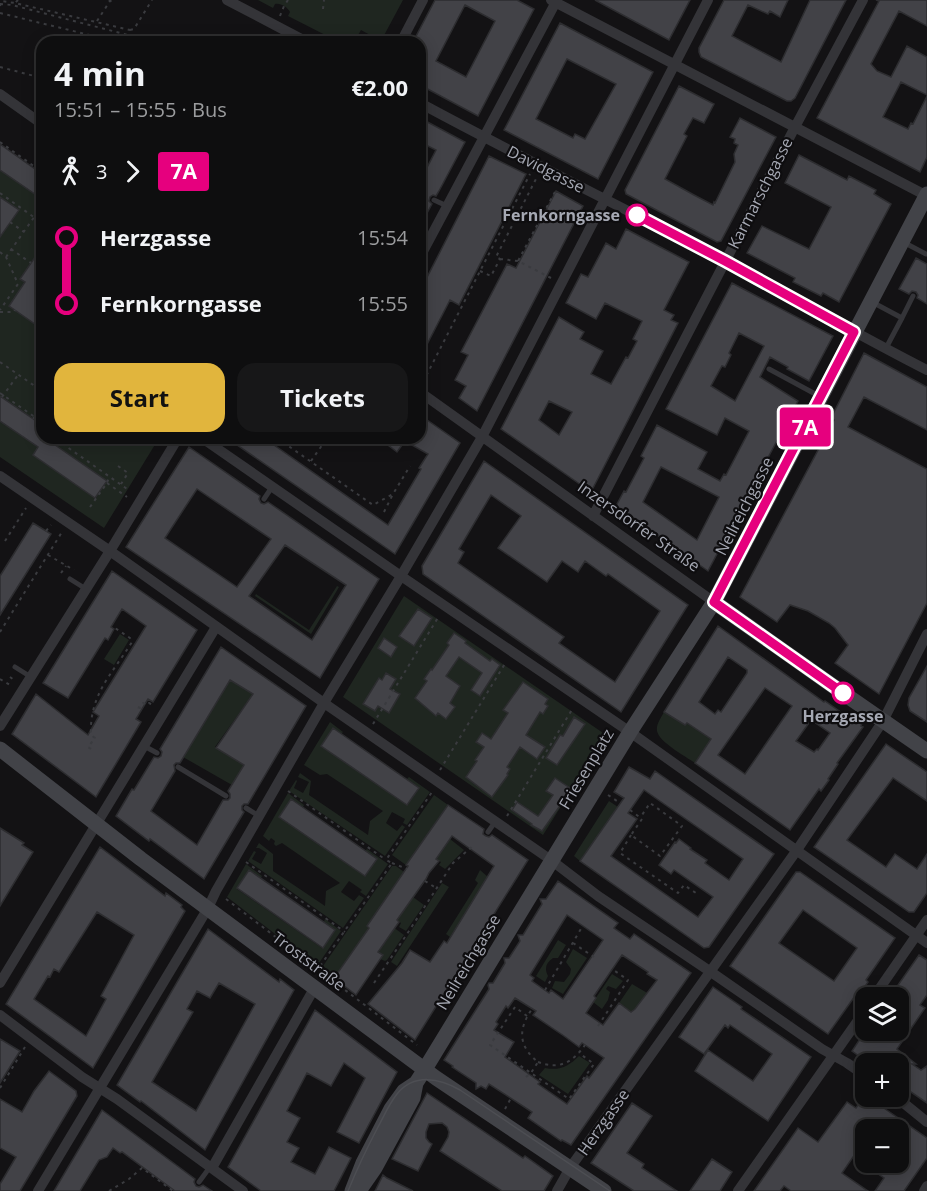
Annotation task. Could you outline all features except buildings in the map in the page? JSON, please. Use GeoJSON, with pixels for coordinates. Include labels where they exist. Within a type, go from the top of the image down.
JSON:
{"type":"FeatureCollection","features":[{"type":"Feature","properties":{"kind":"street"},"geometry":{"type":"LineString","coordinates":[[227,0],[296,36]]}},
{"type":"Feature","properties":{"kind":"street"},"geometry":{"type":"LineString","coordinates":[[404,36],[423,0]]}},
{"type":"Feature","properties":{"kind":"street"},"geometry":{"type":"LineString","coordinates":[[38,1191],[208,908],[324,703],[482,437],[708,0]]}},
{"type":"Feature","properties":{"kind":"street","name":"Karmarschgasse"},"geometry":{"type":"LineString","coordinates":[[593,516],[863,0]]}},
{"type":"Feature","properties":{"kind":"street"},"geometry":{"type":"LineString","coordinates":[[426,246],[554,1],[927,195]]}},
{"type":"Feature","properties":{"kind":"street"},"geometry":{"type":"LineString","coordinates":[[0,94],[36,120]]}},
{"type":"Feature","properties":{"kind":"street","name":"Davidgasse"},"geometry":{"type":"LineString","coordinates":[[426,106],[725,261],[927,370]]}},
{"type":"Feature","properties":{"kind":"street","name":"Neilreichgasse"},"geometry":{"type":"LineString","coordinates":[[630,732],[714,602],[927,195]]}},
{"type":"Feature","properties":{"kind":"street","name":"Inzersdorfer Straße"},"geometry":{"type":"LineString","coordinates":[[426,395],[593,516],[927,751]]}},
{"type":"Feature","properties":{"kind":"street"},"geometry":{"type":"LineString","coordinates":[[0,726],[174,444]]}},
{"type":"Feature","properties":{"kind":"street","name":"Friesenplatz"},"geometry":{"type":"LineString","coordinates":[[211,444],[630,732],[551,860]]}},
{"type":"Feature","properties":{"kind":"street"},"geometry":{"type":"LineString","coordinates":[[0,476],[551,860],[598,896],[822,1049],[855,1068]]}},
{"type":"Feature","properties":{"kind":"street"},"geometry":{"type":"LineString","coordinates":[[0,983],[216,627]]}},
{"type":"Feature","properties":{"kind":"street","name":"Herzgasse"},"geometry":{"type":"LineString","coordinates":[[557,1191],[570,1168],[711,972],[883,721],[927,634]]}},
{"type":"Feature","properties":{"kind":"street"},"geometry":{"type":"LineString","coordinates":[[630,732],[927,943]]}},
{"type":"Feature","properties":{"kind":"street","name":"Troststraße"},"geometry":{"type":"LineString","coordinates":[[0,749],[436,1078],[604,1191]]}},
{"type":"Feature","properties":{"kind":"street","name":"Neilreichgasse"},"geometry":{"type":"LineString","coordinates":[[358,1191],[375,1168],[413,1098],[416,1083],[551,860]]}},
{"type":"Feature","properties":{"kind":"street"},"geometry":{"type":"LineString","coordinates":[[881,987],[927,920]]}},
{"type":"Feature","properties":{"kind":"street"},"geometry":{"type":"LineString","coordinates":[[211,1168],[315,987]]}},
{"type":"Feature","properties":{"kind":"street"},"geometry":{"type":"LineString","coordinates":[[0,1015],[82,1077],[117,1099],[243,1191]]}},
{"type":"Feature","properties":{"kind":"street"},"geometry":{"type":"LineString","coordinates":[[738,1191],[855,1025]]}},
{"type":"Feature","properties":{"kind":"street","name":"Neilreichgasse"},"geometry":{"type":"LineString","coordinates":[[352,1191],[363,1163],[391,1109],[404,1091],[416,1083]]}},
{"type":"Feature","properties":{"kind":"street"},"geometry":{"type":"LineString","coordinates":[[909,1107],[927,1122]]}},
{"type":"Feature","properties":{"kind":"street"},"geometry":{"type":"LineString","coordinates":[[924,1191],[927,1186]]}},
{"type":"Feature","properties":{"kind":"lane"},"geometry":{"type":"LineString","coordinates":[[434,200],[447,206]]}},
{"type":"Feature","properties":{"kind":"lane"},"geometry":{"type":"LineString","coordinates":[[902,241],[926,254]]}},
{"type":"Feature","properties":{"kind":"lane"},"geometry":{"type":"LineString","coordinates":[[886,349],[913,296]]}},
{"type":"Feature","properties":{"kind":"lane"},"geometry":{"type":"LineString","coordinates":[[871,301],[902,318]]}},
{"type":"Feature","properties":{"kind":"lane"},"geometry":{"type":"LineString","coordinates":[[769,369],[820,397]]}},
{"type":"Feature","properties":{"kind":"lane"},"geometry":{"type":"LineString","coordinates":[[264,499],[273,487]]}},
{"type":"Feature","properties":{"kind":"lane"},"geometry":{"type":"LineString","coordinates":[[70,579],[86,589]]}},
{"type":"Feature","properties":{"kind":"lane"},"geometry":{"type":"LineString","coordinates":[[15,667],[31,677]]}},
{"type":"Feature","properties":{"kind":"lane"},"geometry":{"type":"LineString","coordinates":[[144,746],[157,753]]}},
{"type":"Feature","properties":{"kind":"lane"},"geometry":{"type":"LineString","coordinates":[[178,767],[226,796]]}},
{"type":"Feature","properties":{"kind":"lane"},"geometry":{"type":"LineString","coordinates":[[246,808],[259,816]]}},
{"type":"Feature","properties":{"kind":"lane"},"geometry":{"type":"LineString","coordinates":[[488,832],[498,824]]}},
{"type":"Feature","properties":{"kind":"lane"},"geometry":{"type":"LineString","coordinates":[[199,1182],[211,1168]]}},
{"type":"Feature","properties":{"kind":"path"},"geometry":{"type":"LineString","coordinates":[[15,3],[18,0]]}},
{"type":"Feature","properties":{"kind":"path"},"geometry":{"type":"LineString","coordinates":[[96,22],[109,1],[116,0]]}},
{"type":"Feature","properties":{"kind":"path"},"geometry":{"type":"LineString","coordinates":[[130,30],[134,28],[152,0]]}},
{"type":"Feature","properties":{"kind":"path"},"geometry":{"type":"LineString","coordinates":[[284,6],[288,0]]}},
{"type":"Feature","properties":{"kind":"path"},"geometry":{"type":"LineString","coordinates":[[323,9],[324,0]]}},
{"type":"Feature","properties":{"kind":"path"},"geometry":{"type":"LineString","coordinates":[[0,4],[2,1],[15,3],[130,30],[133,34]]}},
{"type":"Feature","properties":{"kind":"path"},"geometry":{"type":"LineString","coordinates":[[0,4],[139,36]]}},
{"type":"Feature","properties":{"kind":"path"},"geometry":{"type":"LineString","coordinates":[[0,13],[94,36]]}},
{"type":"Feature","properties":{"kind":"path"},"geometry":{"type":"LineString","coordinates":[[0,67],[36,76]]}},
{"type":"Feature","properties":{"kind":"path"},"geometry":{"type":"LineString","coordinates":[[1,143],[36,168]]}},
{"type":"Feature","properties":{"kind":"path"},"geometry":{"type":"LineString","coordinates":[[542,167],[496,256],[500,259],[518,261],[561,284]]}},
{"type":"Feature","properties":{"kind":"path"},"geometry":{"type":"LineString","coordinates":[[518,261],[562,177]]}},
{"type":"Feature","properties":{"kind":"path"},"geometry":{"type":"LineString","coordinates":[[426,378],[526,182]]}},
{"type":"Feature","properties":{"kind":"path"},"geometry":{"type":"LineString","coordinates":[[0,193],[34,217]]}},
{"type":"Feature","properties":{"kind":"path"},"geometry":{"type":"LineString","coordinates":[[6,257],[36,214]]}},
{"type":"Feature","properties":{"kind":"path"},"geometry":{"type":"LineString","coordinates":[[10,222],[24,232]]}},
{"type":"Feature","properties":{"kind":"path"},"geometry":{"type":"LineString","coordinates":[[11,249],[31,263]]}},
{"type":"Feature","properties":{"kind":"path"},"geometry":{"type":"LineString","coordinates":[[0,252],[6,257],[18,284],[0,311],[14,312],[15,310]]}},
{"type":"Feature","properties":{"kind":"path"},"geometry":{"type":"LineString","coordinates":[[480,271],[491,276],[500,259]]}},
{"type":"Feature","properties":{"kind":"path"},"geometry":{"type":"LineString","coordinates":[[0,362],[36,387]]}},
{"type":"Feature","properties":{"kind":"path"},"geometry":{"type":"LineString","coordinates":[[3,396],[18,374]]}},
{"type":"Feature","properties":{"kind":"path"},"geometry":{"type":"LineString","coordinates":[[0,393],[36,419]]}},
{"type":"Feature","properties":{"kind":"path"},"geometry":{"type":"LineString","coordinates":[[33,418],[36,414]]}},
{"type":"Feature","properties":{"kind":"path"},"geometry":{"type":"LineString","coordinates":[[63,444],[130,491]]}},
{"type":"Feature","properties":{"kind":"path"},"geometry":{"type":"LineString","coordinates":[[286,444],[374,505],[393,494]]}},
{"type":"Feature","properties":{"kind":"path"},"geometry":{"type":"LineString","coordinates":[[311,461],[323,444]]}},
{"type":"Feature","properties":{"kind":"path"},"geometry":{"type":"LineString","coordinates":[[87,467],[90,463]]}},
{"type":"Feature","properties":{"kind":"path"},"geometry":{"type":"LineString","coordinates":[[118,466],[128,473],[121,484]]}},
{"type":"Feature","properties":{"kind":"path"},"geometry":{"type":"LineString","coordinates":[[384,512],[410,466]]}},
{"type":"Feature","properties":{"kind":"path"},"geometry":{"type":"LineString","coordinates":[[90,507],[110,477]]}},
{"type":"Feature","properties":{"kind":"path"},"geometry":{"type":"LineString","coordinates":[[107,483],[127,497]]}},
{"type":"Feature","properties":{"kind":"path"},"geometry":{"type":"LineString","coordinates":[[5,541],[26,508]]}},
{"type":"Feature","properties":{"kind":"path"},"geometry":{"type":"LineString","coordinates":[[46,531],[51,525]]}},
{"type":"Feature","properties":{"kind":"path"},"geometry":{"type":"LineString","coordinates":[[0,630],[62,532]]}},
{"type":"Feature","properties":{"kind":"path"},"geometry":{"type":"LineString","coordinates":[[42,555],[68,566],[79,574]]}},
{"type":"Feature","properties":{"kind":"path"},"geometry":{"type":"LineString","coordinates":[[61,573],[68,566]]}},
{"type":"Feature","properties":{"kind":"path"},"geometry":{"type":"LineString","coordinates":[[22,587],[26,590]]}},
{"type":"Feature","properties":{"kind":"path"},"geometry":{"type":"LineString","coordinates":[[367,733],[445,606]]}},
{"type":"Feature","properties":{"kind":"path"},"geometry":{"type":"LineString","coordinates":[[91,749],[88,747],[95,738],[91,735],[91,727],[96,697],[132,642],[130,638],[112,626]]}},
{"type":"Feature","properties":{"kind":"path"},"geometry":{"type":"LineString","coordinates":[[386,860],[433,791],[441,768],[513,652]]}},
{"type":"Feature","properties":{"kind":"path"},"geometry":{"type":"LineString","coordinates":[[10,677],[14,680]]}},
{"type":"Feature","properties":{"kind":"path"},"geometry":{"type":"LineString","coordinates":[[0,679],[10,685]]}},
{"type":"Feature","properties":{"kind":"path"},"geometry":{"type":"LineString","coordinates":[[498,824],[579,697]]}},
{"type":"Feature","properties":{"kind":"path"},"geometry":{"type":"LineString","coordinates":[[138,707],[145,704]]}},
{"type":"Feature","properties":{"kind":"path"},"geometry":{"type":"LineString","coordinates":[[277,784],[386,860],[407,869]]}},
{"type":"Feature","properties":{"kind":"path"},"geometry":{"type":"LineString","coordinates":[[631,835],[660,856],[682,826],[650,803],[620,853],[678,893],[684,885],[696,893]]}},
{"type":"Feature","properties":{"kind":"path"},"geometry":{"type":"LineString","coordinates":[[630,810],[640,818]]}},
{"type":"Feature","properties":{"kind":"path"},"geometry":{"type":"LineString","coordinates":[[374,983],[453,863],[473,846]]}},
{"type":"Feature","properties":{"kind":"path"},"geometry":{"type":"LineString","coordinates":[[236,856],[345,932]]}},
{"type":"Feature","properties":{"kind":"path"},"geometry":{"type":"LineString","coordinates":[[318,970],[392,862]]}},
{"type":"Feature","properties":{"kind":"path"},"geometry":{"type":"LineString","coordinates":[[425,881],[436,888]]}},
{"type":"Feature","properties":{"kind":"path"},"geometry":{"type":"LineString","coordinates":[[216,891],[417,1045]]}},
{"type":"Feature","properties":{"kind":"path"},"geometry":{"type":"LineString","coordinates":[[545,990],[582,927]]}},
{"type":"Feature","properties":{"kind":"path"},"geometry":{"type":"LineString","coordinates":[[573,943],[594,957]]}},
{"type":"Feature","properties":{"kind":"path"},"geometry":{"type":"LineString","coordinates":[[598,1026],[628,980],[612,969]]}},
{"type":"Feature","properties":{"kind":"path"},"geometry":{"type":"LineString","coordinates":[[527,1016],[515,1007],[490,1045],[569,1099],[594,1064],[579,1053]]}},
{"type":"Feature","properties":{"kind":"path"},"geometry":{"type":"LineString","coordinates":[[532,1009],[522,1031],[524,1048],[538,1062],[547,1066],[556,1066],[573,1059],[585,1045]]}},
{"type":"Feature","properties":{"kind":"path"},"geometry":{"type":"LineString","coordinates":[[0,1088],[18,1058]]}},
{"type":"Feature","properties":{"kind":"path"},"geometry":{"type":"LineString","coordinates":[[526,1077],[538,1062]]}},
{"type":"Feature","properties":{"kind":"path"},"geometry":{"type":"LineString","coordinates":[[109,1191],[142,1168],[172,1191]]}},
{"type":"Feature","properties":{"kind":"shaded area"},"geometry":{"type":"Polygon","coordinates":[[[258,0],[403,0],[384,36],[372,36],[361,30],[358,36],[327,36],[288,16],[290,12],[284,6],[275,4],[273,8],[258,0]]]}},
{"type":"Feature","properties":{"kind":"shaded area"},"geometry":{"type":"Polygon","coordinates":[[[0,170],[36,195],[36,444],[155,444],[104,528],[0,457],[0,170]]]}},
{"type":"Feature","properties":{"kind":"shaded area"},"geometry":{"type":"Polygon","coordinates":[[[337,586],[339,587],[311,634],[255,596],[256,594],[309,630],[337,586]]]}},
{"type":"Feature","properties":{"kind":"shaded area"},"geometry":{"type":"Polygon","coordinates":[[[404,596],[606,735],[543,835],[343,697],[404,596]]]}},
{"type":"Feature","properties":{"kind":"shaded area"},"geometry":{"type":"Polygon","coordinates":[[[120,634],[129,640],[114,665],[104,659],[120,634]]]}},
{"type":"Feature","properties":{"kind":"shaded area"},"geometry":{"type":"Polygon","coordinates":[[[230,680],[253,694],[215,747],[244,765],[232,785],[183,757],[230,680]]]}},
{"type":"Feature","properties":{"kind":"shaded area"},"geometry":{"type":"Polygon","coordinates":[[[664,712],[674,718],[676,716],[714,741],[704,749],[695,763],[662,740],[657,726],[664,712]]]}},
{"type":"Feature","properties":{"kind":"shaded area"},"geometry":{"type":"Polygon","coordinates":[[[330,722],[343,732],[341,734],[407,805],[419,788],[407,779],[409,777],[430,792],[407,825],[403,823],[405,819],[392,812],[386,823],[397,831],[402,825],[405,827],[385,856],[289,791],[296,780],[294,788],[303,793],[309,782],[298,777],[300,773],[311,781],[309,795],[368,835],[370,821],[383,811],[327,774],[320,775],[304,765],[330,722]]]}},
{"type":"Feature","properties":{"kind":"shaded area"},"geometry":{"type":"Polygon","coordinates":[[[288,793],[304,805],[303,807],[291,799],[279,817],[365,876],[377,859],[365,851],[367,849],[388,864],[366,896],[360,892],[362,890],[349,881],[341,892],[354,901],[359,895],[364,898],[343,928],[248,861],[254,851],[256,852],[252,859],[261,864],[267,853],[256,848],[259,843],[273,854],[273,871],[325,906],[326,891],[340,883],[282,843],[276,846],[275,841],[271,838],[269,841],[263,836],[288,793]]]}},
{"type":"Feature","properties":{"kind":"shaded area"},"geometry":{"type":"Polygon","coordinates":[[[434,795],[448,805],[406,865],[392,855],[434,795]]]}},
{"type":"Feature","properties":{"kind":"shaded area"},"geometry":{"type":"Polygon","coordinates":[[[609,801],[618,807],[580,861],[574,856],[609,801]]]}},
{"type":"Feature","properties":{"kind":"shaded area"},"geometry":{"type":"Polygon","coordinates":[[[450,839],[464,850],[445,869],[436,859],[450,839]]]}},
{"type":"Feature","properties":{"kind":"shaded area"},"geometry":{"type":"Polygon","coordinates":[[[246,864],[262,876],[261,878],[249,870],[237,889],[322,948],[335,930],[324,922],[325,919],[341,931],[317,966],[227,897],[246,864]]]}},
{"type":"Feature","properties":{"kind":"shaded area"},"geometry":{"type":"Polygon","coordinates":[[[392,866],[404,872],[334,978],[321,969],[392,866]]]}},
{"type":"Feature","properties":{"kind":"shaded area"},"geometry":{"type":"Polygon","coordinates":[[[480,870],[488,877],[450,937],[446,934],[478,883],[475,880],[480,870]]]}},
{"type":"Feature","properties":{"kind":"shaded area"},"geometry":{"type":"Polygon","coordinates":[[[442,883],[449,887],[397,966],[391,962],[442,883]]]}},
{"type":"Feature","properties":{"kind":"shaded area"},"geometry":{"type":"Polygon","coordinates":[[[413,897],[424,905],[406,931],[399,927],[401,923],[397,920],[413,897]]]}},
{"type":"Feature","properties":{"kind":"shaded area"},"geometry":{"type":"Polygon","coordinates":[[[393,927],[404,935],[385,961],[380,959],[383,955],[378,952],[393,927]]]}},
{"type":"Feature","properties":{"kind":"shaded area"},"geometry":{"type":"Polygon","coordinates":[[[558,940],[566,945],[558,958],[553,958],[547,964],[548,976],[545,982],[536,976],[558,940]]]}},
{"type":"Feature","properties":{"kind":"shaded area"},"geometry":{"type":"Polygon","coordinates":[[[573,949],[587,958],[563,994],[552,988],[555,981],[564,982],[570,974],[571,969],[566,962],[573,949]]]}},
{"type":"Feature","properties":{"kind":"shaded area"},"geometry":{"type":"Polygon","coordinates":[[[612,974],[623,981],[616,989],[608,986],[606,989],[610,992],[608,1000],[602,1009],[593,1002],[612,974]]]}},
{"type":"Feature","properties":{"kind":"shaded area"},"geometry":{"type":"Polygon","coordinates":[[[632,984],[649,994],[637,1011],[634,1009],[631,1012],[619,1003],[632,984]]]}},
{"type":"Feature","properties":{"kind":"shaded area"},"geometry":{"type":"Polygon","coordinates":[[[579,1056],[590,1063],[568,1094],[539,1075],[545,1068],[564,1067],[579,1056]]]}},
{"type":"Feature","properties":{"kind":"tram line"},"geometry":{"type":"LineString","coordinates":[[348,1191],[394,1098],[404,1087],[419,1080],[436,1080],[460,1090],[610,1191]]}},
{"type":"Feature","properties":{"kind":"bus line","name":"7A"},"geometry":{"type":"LineString","coordinates":[[637,215],[854,332],[714,602],[843,693]]}},
{"type":"Feature","properties":{"kind":"place","name":"Fernkorngasse"},"geometry":{"type":"Point","coordinates":[637,215]}},
{"type":"Feature","properties":{"kind":"place","name":"Herzgasse"},"geometry":{"type":"Point","coordinates":[843,693]}}]}
